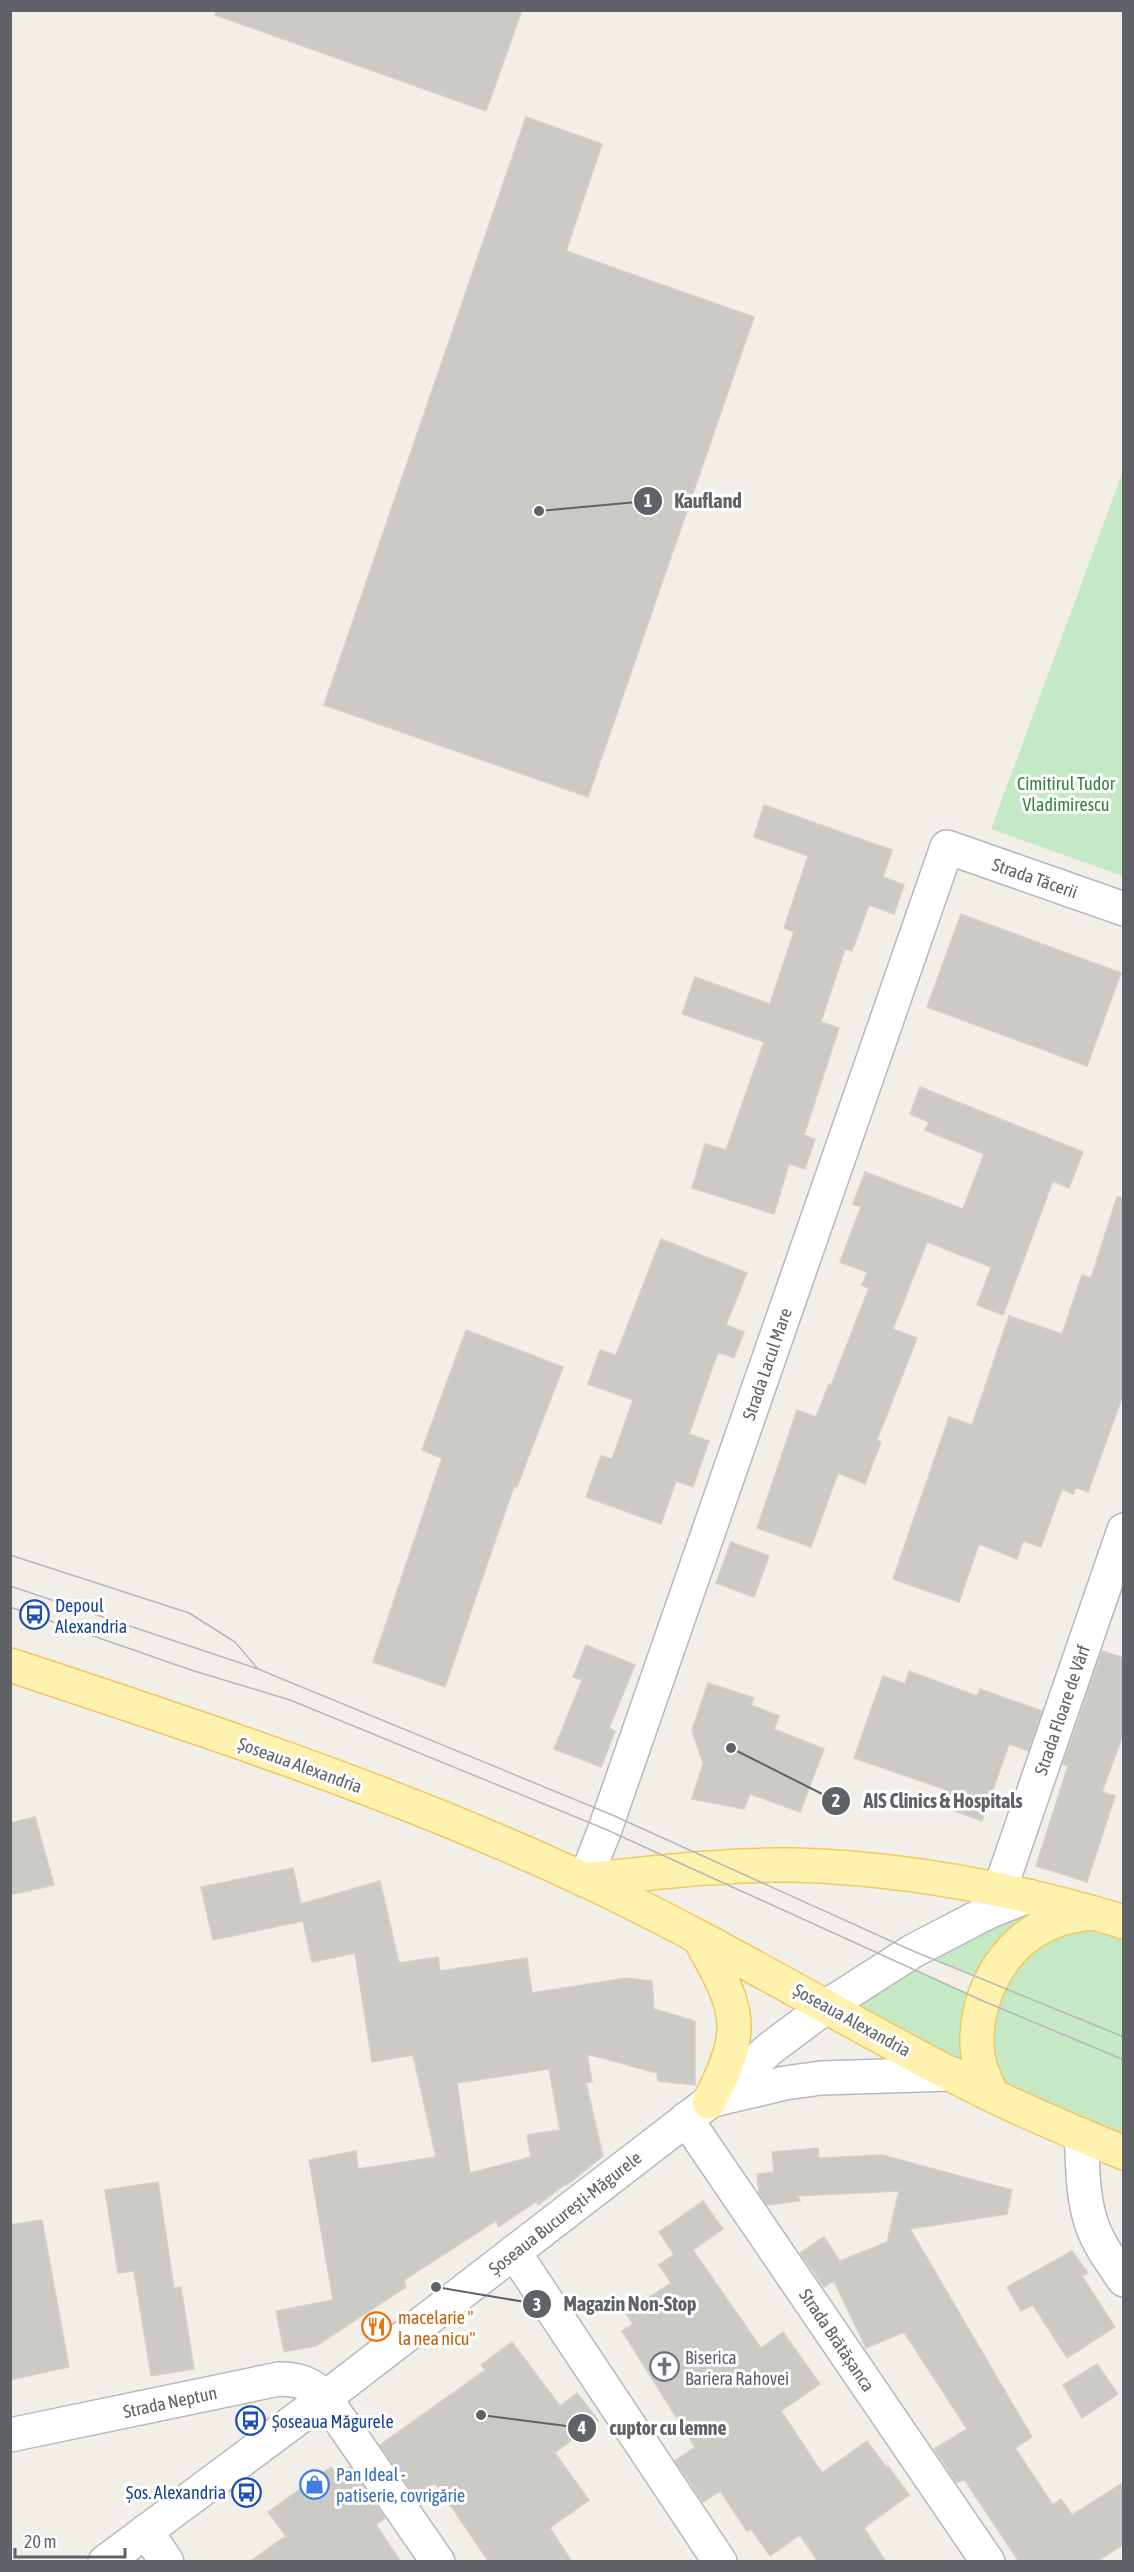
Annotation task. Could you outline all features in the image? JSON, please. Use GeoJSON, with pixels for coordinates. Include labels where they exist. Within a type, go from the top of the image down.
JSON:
{"type":"FeatureCollection","features":[{"type":"Feature","properties":{"kind":"main road","name":"Șoseaua Alexandria"},"geometry":{"type":"LineString","coordinates":[[10,1665],[176,1720],[361,1787],[464,1827],[585,1880],[699,1938],[992,2095],[1124,2153]]}},
{"type":"Feature","properties":{"kind":"main road","name":"Șoseaua Alexandria"},"geometry":{"type":"LineString","coordinates":[[585,1880],[725,1867],[792,1865],[902,1873],[1014,1892],[1124,1922]]}},
{"type":"Feature","properties":{"kind":"main road"},"geometry":{"type":"LineString","coordinates":[[992,2095],[978,2057],[977,2037],[983,2001],[999,1965],[1011,1949],[1040,1928],[1068,1917],[1093,1913]]}},
{"type":"Feature","properties":{"kind":"main road"},"geometry":{"type":"LineString","coordinates":[[697,2110],[726,2069],[736,2027],[722,1978],[699,1938]]}},
{"type":"Feature","properties":{"kind":"main road"},"geometry":{"type":"LineString","coordinates":[[1081,2135],[1100,2133],[1124,2124]]}},
{"type":"Feature","properties":{"kind":"street","name":"Strada Tăcerii"},"geometry":{"type":"LineString","coordinates":[[947,847],[1124,909]]}},
{"type":"Feature","properties":{"kind":"street","name":"Strada Lacul Mare"},"geometry":{"type":"LineString","coordinates":[[585,1880],[605,1829],[947,847]]}},
{"type":"Feature","properties":{"kind":"street","name":"Strada Floare de Vârf"},"geometry":{"type":"LineString","coordinates":[[1014,1892],[1124,1530]]}},
{"type":"Feature","properties":{"kind":"street","name":"Șoseaua București-Măgurele"},"geometry":{"type":"LineString","coordinates":[[105,2562],[325,2398],[697,2110],[772,2047],[827,2006],[913,1951],[988,1912],[1014,1892]]}},
{"type":"Feature","properties":{"kind":"street","name":"Șoseaua București-Măgurele"},"geometry":{"type":"LineString","coordinates":[[697,2110],[785,2084],[821,2078],[952,2074]]}},
{"type":"Feature","properties":{"kind":"street","name":"Strada Brătășanca"},"geometry":{"type":"LineString","coordinates":[[697,2110],[988,2562]]}},
{"type":"Feature","properties":{"kind":"street"},"geometry":{"type":"LineString","coordinates":[[1081,2135],[1085,2199],[1090,2220],[1105,2253],[1124,2280]]}},
{"type":"Feature","properties":{"kind":"street"},"geometry":{"type":"LineString","coordinates":[[514,2252],[720,2562]]}},
{"type":"Feature","properties":{"kind":"street","name":"Strada Neptun"},"geometry":{"type":"LineString","coordinates":[[10,2435],[279,2379],[296,2379],[313,2386],[325,2398]]}},
{"type":"Feature","properties":{"kind":"street"},"geometry":{"type":"LineString","coordinates":[[325,2398],[438,2562]]}},
{"type":"Feature","properties":{"kind":"street"},"geometry":{"type":"LineString","coordinates":[[146,2531],[167,2562]]}},
{"type":"Feature","properties":{"kind":"green space","name":"Cimitirul Tudor Vladimirescu"},"geometry":{"type":"Polygon","coordinates":[[[1123,471],[1123,876],[991,829],[1123,471]]]}},
{"type":"Feature","properties":{"kind":"green space"},"geometry":{"type":"Polygon","coordinates":[[[1028,1896],[1123,1922],[1123,2153],[827,2006],[896,1961],[983,2001],[990,1982],[913,1951],[1028,1896]]]}},
{"type":"Feature","properties":{"kind":"building"},"geometry":{"type":"Polygon","coordinates":[[[216,10],[522,10],[486,111],[215,15],[216,10]]]}},
{"type":"Feature","properties":{"kind":"building"},"geometry":{"type":"Polygon","coordinates":[[[526,117],[602,144],[566,251],[754,317],[588,797],[324,705],[526,117]]]}},
{"type":"Feature","properties":{"kind":"building"},"geometry":{"type":"Polygon","coordinates":[[[764,805],[892,850],[883,877],[904,885],[894,914],[869,905],[852,951],[845,949],[821,1022],[839,1028],[804,1135],[815,1139],[805,1169],[789,1164],[774,1214],[692,1188],[705,1144],[726,1150],[764,1042],[682,1014],[695,977],[770,1004],[794,932],[784,928],[808,856],[754,837],[764,805]]]}},
{"type":"Feature","properties":{"kind":"building"},"geometry":{"type":"Polygon","coordinates":[[[961,914],[1121,973],[1087,1066],[927,1007],[961,914]]]}},
{"type":"Feature","properties":{"kind":"building"},"geometry":{"type":"Polygon","coordinates":[[[920,1087],[1083,1152],[1069,1188],[1053,1181],[1003,1315],[977,1305],[991,1267],[927,1242],[893,1329],[917,1338],[877,1440],[881,1442],[865,1484],[838,1473],[811,1547],[757,1528],[797,1410],[816,1417],[869,1288],[862,1285],[867,1272],[840,1262],[861,1207],[853,1204],[865,1172],[963,1209],[984,1154],[925,1130],[929,1122],[910,1114],[920,1087]]]}},
{"type":"Feature","properties":{"kind":"building"},"geometry":{"type":"Polygon","coordinates":[[[1117,1197],[1124,1198],[1124,1392],[1088,1492],[1076,1487],[1073,1494],[1062,1489],[1041,1547],[1023,1541],[1017,1559],[979,1544],[959,1602],[893,1579],[949,1417],[972,1425],[1009,1316],[1062,1334],[1082,1275],[1091,1278],[1117,1197]]]}},
{"type":"Feature","properties":{"kind":"building"},"geometry":{"type":"Polygon","coordinates":[[[661,1239],[747,1273],[726,1325],[744,1332],[734,1358],[718,1352],[689,1434],[709,1441],[693,1487],[676,1481],[661,1524],[586,1497],[601,1456],[612,1459],[633,1400],[588,1384],[600,1350],[616,1355],[661,1239]]]}},
{"type":"Feature","properties":{"kind":"building"},"geometry":{"type":"Polygon","coordinates":[[[466,1330],[563,1367],[517,1487],[514,1486],[445,1687],[373,1662],[442,1458],[422,1450],[466,1330]]]}},
{"type":"Feature","properties":{"kind":"building"},"geometry":{"type":"Polygon","coordinates":[[[731,1542],[769,1556],[754,1597],[716,1583],[731,1542]]]}},
{"type":"Feature","properties":{"kind":"building"},"geometry":{"type":"Polygon","coordinates":[[[586,1645],[635,1665],[609,1728],[615,1731],[601,1767],[554,1749],[582,1680],[573,1677],[586,1645]]]}},
{"type":"Feature","properties":{"kind":"building"},"geometry":{"type":"Polygon","coordinates":[[[1102,1651],[1124,1658],[1124,1732],[1102,1792],[1115,1796],[1087,1882],[1036,1866],[1068,1766],[1063,1764],[1102,1651]]]}},
{"type":"Feature","properties":{"kind":"building"},"geometry":{"type":"Polygon","coordinates":[[[909,1671],[977,1696],[980,1689],[1042,1711],[1028,1751],[1009,1744],[982,1821],[938,1805],[944,1789],[854,1758],[883,1676],[905,1684],[909,1671]]]}},
{"type":"Feature","properties":{"kind":"building"},"geometry":{"type":"Polygon","coordinates":[[[708,1683],[754,1698],[751,1705],[779,1716],[774,1729],[824,1749],[800,1812],[750,1794],[744,1809],[692,1799],[703,1763],[692,1730],[708,1683]]]}},
{"type":"Feature","properties":{"kind":"building"},"geometry":{"type":"Polygon","coordinates":[[[35,1817],[54,1885],[10,1895],[10,1823],[35,1817]]]}},
{"type":"Feature","properties":{"kind":"building"},"geometry":{"type":"Polygon","coordinates":[[[293,1868],[301,1904],[380,1881],[399,1963],[438,1957],[440,1971],[527,1958],[532,1993],[626,1978],[652,1981],[654,2009],[695,2021],[695,2085],[658,2081],[657,2073],[587,2054],[592,2082],[586,2083],[603,2156],[538,2205],[537,2201],[498,2227],[497,2220],[404,2280],[406,2287],[316,2346],[284,2352],[276,2311],[333,2300],[309,2160],[356,2151],[358,2169],[436,2157],[413,2055],[372,2062],[355,1953],[312,1962],[303,1921],[213,1940],[201,1887],[293,1868]],[[549,2069],[457,2083],[470,2173],[531,2157],[527,2135],[560,2130],[549,2069]]]}},
{"type":"Feature","properties":{"kind":"building"},"geometry":{"type":"Polygon","coordinates":[[[818,2148],[819,2158],[882,2155],[1012,2190],[1007,2214],[910,2229],[1032,2437],[1015,2448],[1053,2505],[1061,2499],[1072,2515],[1124,2482],[1124,2544],[1096,2562],[1019,2562],[964,2479],[957,2483],[934,2449],[967,2429],[904,2332],[866,2348],[834,2281],[824,2287],[800,2253],[824,2237],[840,2261],[887,2242],[899,2191],[797,2196],[800,2201],[767,2205],[759,2193],[757,2174],[774,2172],[772,2152],[818,2148]]]}},
{"type":"Feature","properties":{"kind":"building"},"geometry":{"type":"Polygon","coordinates":[[[158,2182],[174,2288],[181,2287],[194,2369],[151,2376],[134,2271],[118,2273],[105,2190],[158,2182]]]}},
{"type":"Feature","properties":{"kind":"building"},"geometry":{"type":"Polygon","coordinates":[[[703,2201],[723,2229],[693,2250],[761,2348],[783,2332],[820,2384],[781,2411],[822,2473],[867,2441],[909,2495],[864,2528],[886,2562],[818,2562],[800,2535],[770,2556],[751,2529],[747,2531],[720,2491],[703,2502],[675,2461],[695,2447],[622,2331],[633,2324],[626,2313],[671,2283],[659,2265],[674,2254],[659,2232],[703,2201]]]}},
{"type":"Feature","properties":{"kind":"building"},"geometry":{"type":"Polygon","coordinates":[[[42,2220],[69,2367],[10,2380],[10,2225],[42,2220]]]}},
{"type":"Feature","properties":{"kind":"building"},"geometry":{"type":"Polygon","coordinates":[[[1072,2251],[1088,2273],[1082,2276],[1115,2327],[1067,2358],[1033,2305],[1021,2311],[1007,2287],[1072,2251]]]}},
{"type":"Feature","properties":{"kind":"building"},"geometry":{"type":"Polygon","coordinates":[[[512,2342],[560,2406],[577,2393],[598,2420],[555,2453],[589,2500],[550,2528],[572,2562],[489,2562],[435,2483],[416,2497],[380,2445],[485,2370],[481,2365],[512,2342]]]}},
{"type":"Feature","properties":{"kind":"building"},"geometry":{"type":"Polygon","coordinates":[[[1097,2364],[1118,2394],[1082,2418],[1063,2385],[1097,2364]]]}},
{"type":"Feature","properties":{"kind":"building"},"geometry":{"type":"Polygon","coordinates":[[[331,2467],[337,2475],[350,2467],[385,2518],[376,2525],[401,2562],[249,2562],[286,2536],[268,2512],[331,2467]]]}},
{"type":"Feature","properties":{"kind":"tram line"},"geometry":{"type":"LineString","coordinates":[[10,1555],[189,1613],[235,1642],[258,1669]]}},
{"type":"Feature","properties":{"kind":"tram line"},"geometry":{"type":"LineString","coordinates":[[10,1586],[258,1669],[610,1814],[913,1951],[1124,2037]]}},
{"type":"Feature","properties":{"kind":"tram line"},"geometry":{"type":"LineString","coordinates":[[10,1607],[191,1670],[290,1700],[605,1829],[983,2001],[1124,2060]]}},
{"type":"Feature","properties":{"kind":"place","name":"Kaufland"},"geometry":{"type":"Point","coordinates":[539,511]}},
{"type":"Feature","properties":{"kind":"place","name":"Depoul Alexandria"},"geometry":{"type":"Point","coordinates":[34,1615]}},
{"type":"Feature","properties":{"kind":"place","name":"AIS Clinics & Hospitals"},"geometry":{"type":"Point","coordinates":[731,1748]}},
{"type":"Feature","properties":{"kind":"place","name":"Magazin Non-Stop"},"geometry":{"type":"Point","coordinates":[436,2287]}},
{"type":"Feature","properties":{"kind":"place","name":"macelarie \" la nea nicu\""},"geometry":{"type":"Point","coordinates":[377,2327]}},
{"type":"Feature","properties":{"kind":"place","name":"Biserica Bariera Rahovei"},"geometry":{"type":"Point","coordinates":[664,2367]}},
{"type":"Feature","properties":{"kind":"place","name":"cuptor cu lemne"},"geometry":{"type":"Point","coordinates":[481,2415]}},
{"type":"Feature","properties":{"kind":"place","name":"Șoseaua Măgurele"},"geometry":{"type":"Point","coordinates":[251,2421]}},
{"type":"Feature","properties":{"kind":"place","name":"Pan Ideal - patiserie, covrigărie"},"geometry":{"type":"Point","coordinates":[315,2484]}},
{"type":"Feature","properties":{"kind":"place","name":"Șos. Alexandria"},"geometry":{"type":"Point","coordinates":[247,2492]}}]}
